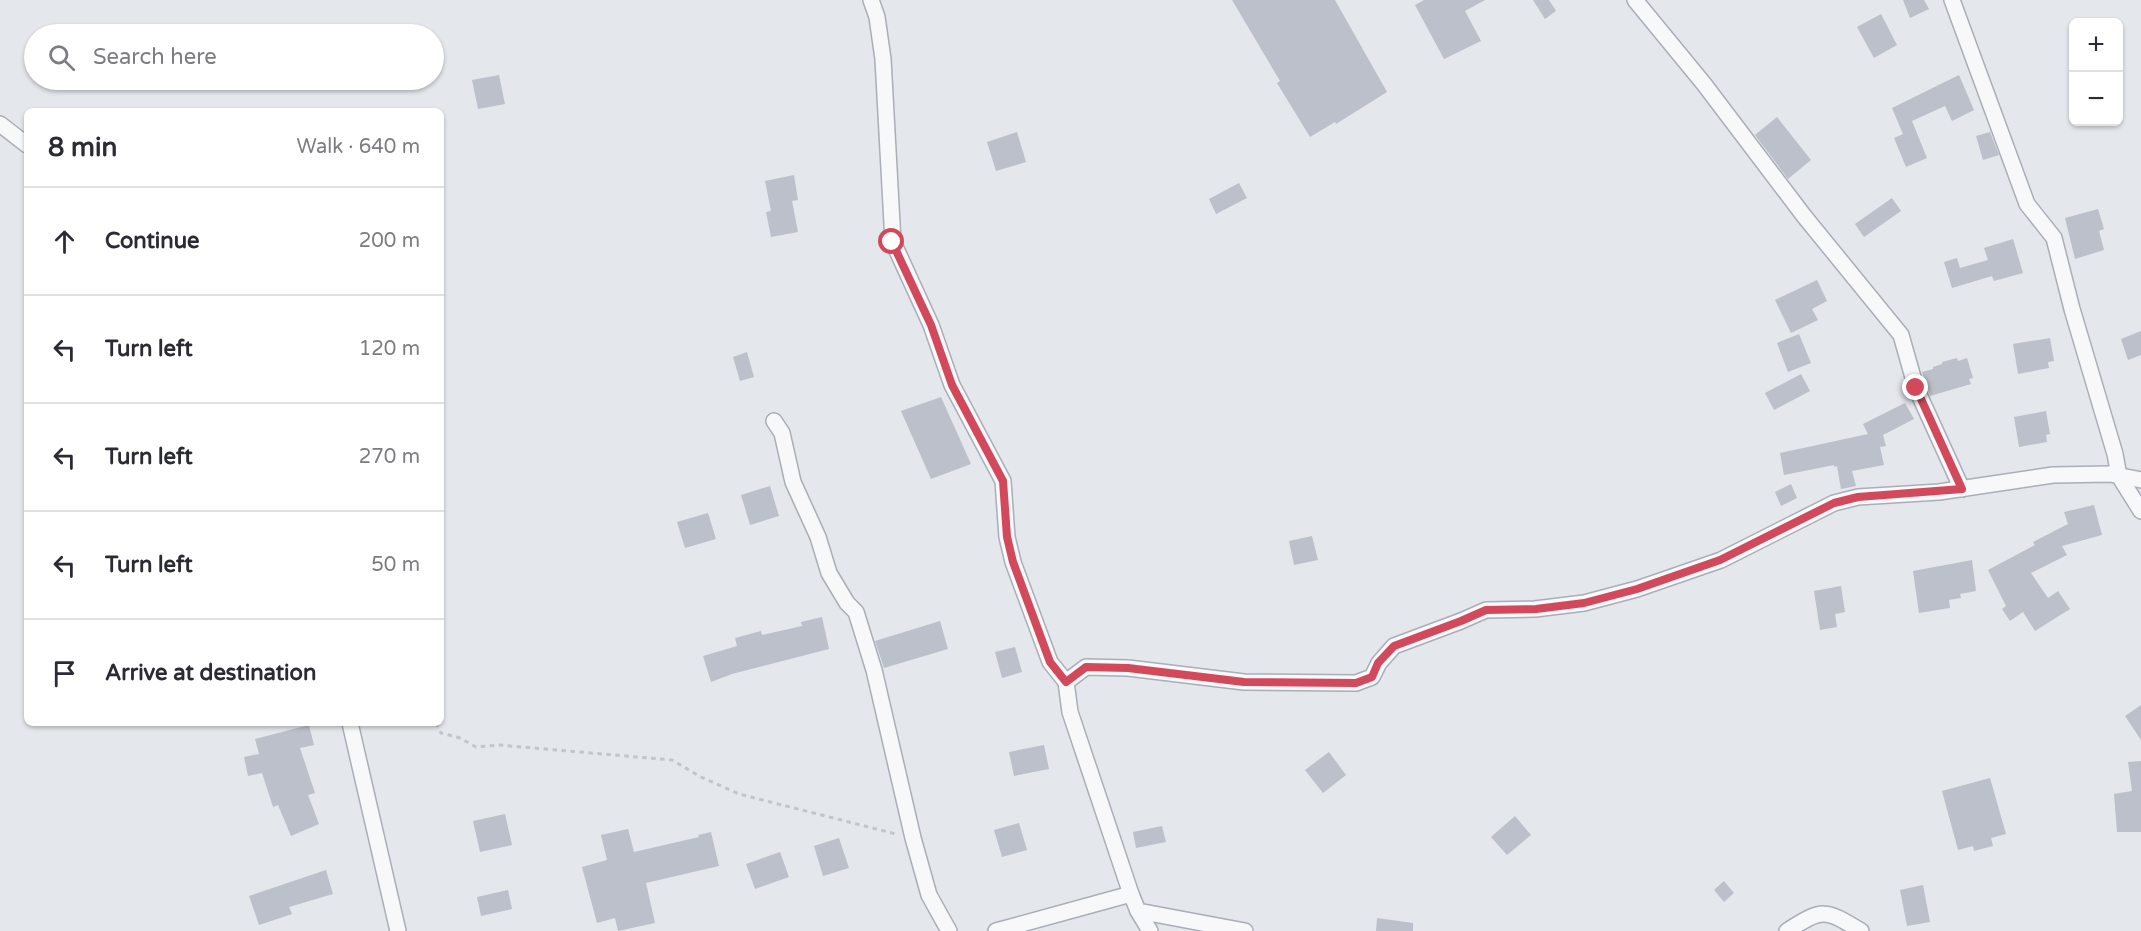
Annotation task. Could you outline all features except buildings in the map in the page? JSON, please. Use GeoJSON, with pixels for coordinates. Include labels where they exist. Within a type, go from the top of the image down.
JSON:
{"type":"FeatureCollection","features":[{"type":"Feature","properties":{"kind":"street"},"geometry":{"type":"LineString","coordinates":[[871,0],[877,17],[883,59],[892,242],[931,325],[952,385],[1003,481],[1007,537],[1013,562],[1050,662],[1066,682],[1070,712],[1131,894],[1150,931]]}},
{"type":"Feature","properties":{"kind":"street"},"geometry":{"type":"LineString","coordinates":[[1635,0],[1704,84],[1804,216],[1901,335],[1916,388],[1962,489]]}},
{"type":"Feature","properties":{"kind":"street"},"geometry":{"type":"LineString","coordinates":[[1952,0],[2026,204],[2054,238],[2072,309],[2115,454],[2119,476],[2141,511]]}},
{"type":"Feature","properties":{"kind":"street"},"geometry":{"type":"LineString","coordinates":[[0,124],[24,143]]}},
{"type":"Feature","properties":{"kind":"street"},"geometry":{"type":"LineString","coordinates":[[774,421],[782,433],[793,482],[818,537],[829,573],[847,603],[856,612],[874,670],[913,838],[929,895],[949,931]]}},
{"type":"Feature","properties":{"kind":"street"},"geometry":{"type":"LineString","coordinates":[[1066,682],[1086,667],[1096,667],[1128,668],[1244,682],[1356,683],[1372,677],[1378,663],[1394,646],[1486,610],[1536,609],[1584,603],[1637,589],[1720,560],[1834,503],[1858,497],[1962,489],[2053,475],[2110,474],[2141,480]]}},
{"type":"Feature","properties":{"kind":"street"},"geometry":{"type":"LineString","coordinates":[[351,726],[398,931]]}},
{"type":"Feature","properties":{"kind":"street"},"geometry":{"type":"LineString","coordinates":[[996,931],[1131,894]]}},
{"type":"Feature","properties":{"kind":"street"},"geometry":{"type":"LineString","coordinates":[[1138,910],[1245,931]]}},
{"type":"Feature","properties":{"kind":"street"},"geometry":{"type":"LineString","coordinates":[[1787,931],[1814,914],[1824,913],[1842,919],[1861,931]]}},
{"type":"Feature","properties":{"kind":"path"},"geometry":{"type":"LineString","coordinates":[[438,726],[441,733],[460,738],[476,747],[500,745],[672,760],[701,777],[739,794],[913,838]]}},
{"type":"Feature","properties":{"kind":"route"},"geometry":{"type":"LineString","coordinates":[[892,242],[931,325],[952,385],[1003,481],[1007,508],[1007,537],[1013,562],[1050,662],[1066,682],[1086,667],[1128,668],[1244,682],[1356,683],[1372,677],[1378,663],[1394,646],[1407,643],[1486,610],[1536,609],[1584,603],[1637,589],[1720,560],[1834,503],[1858,497],[1962,489],[1916,388]]}}]}
